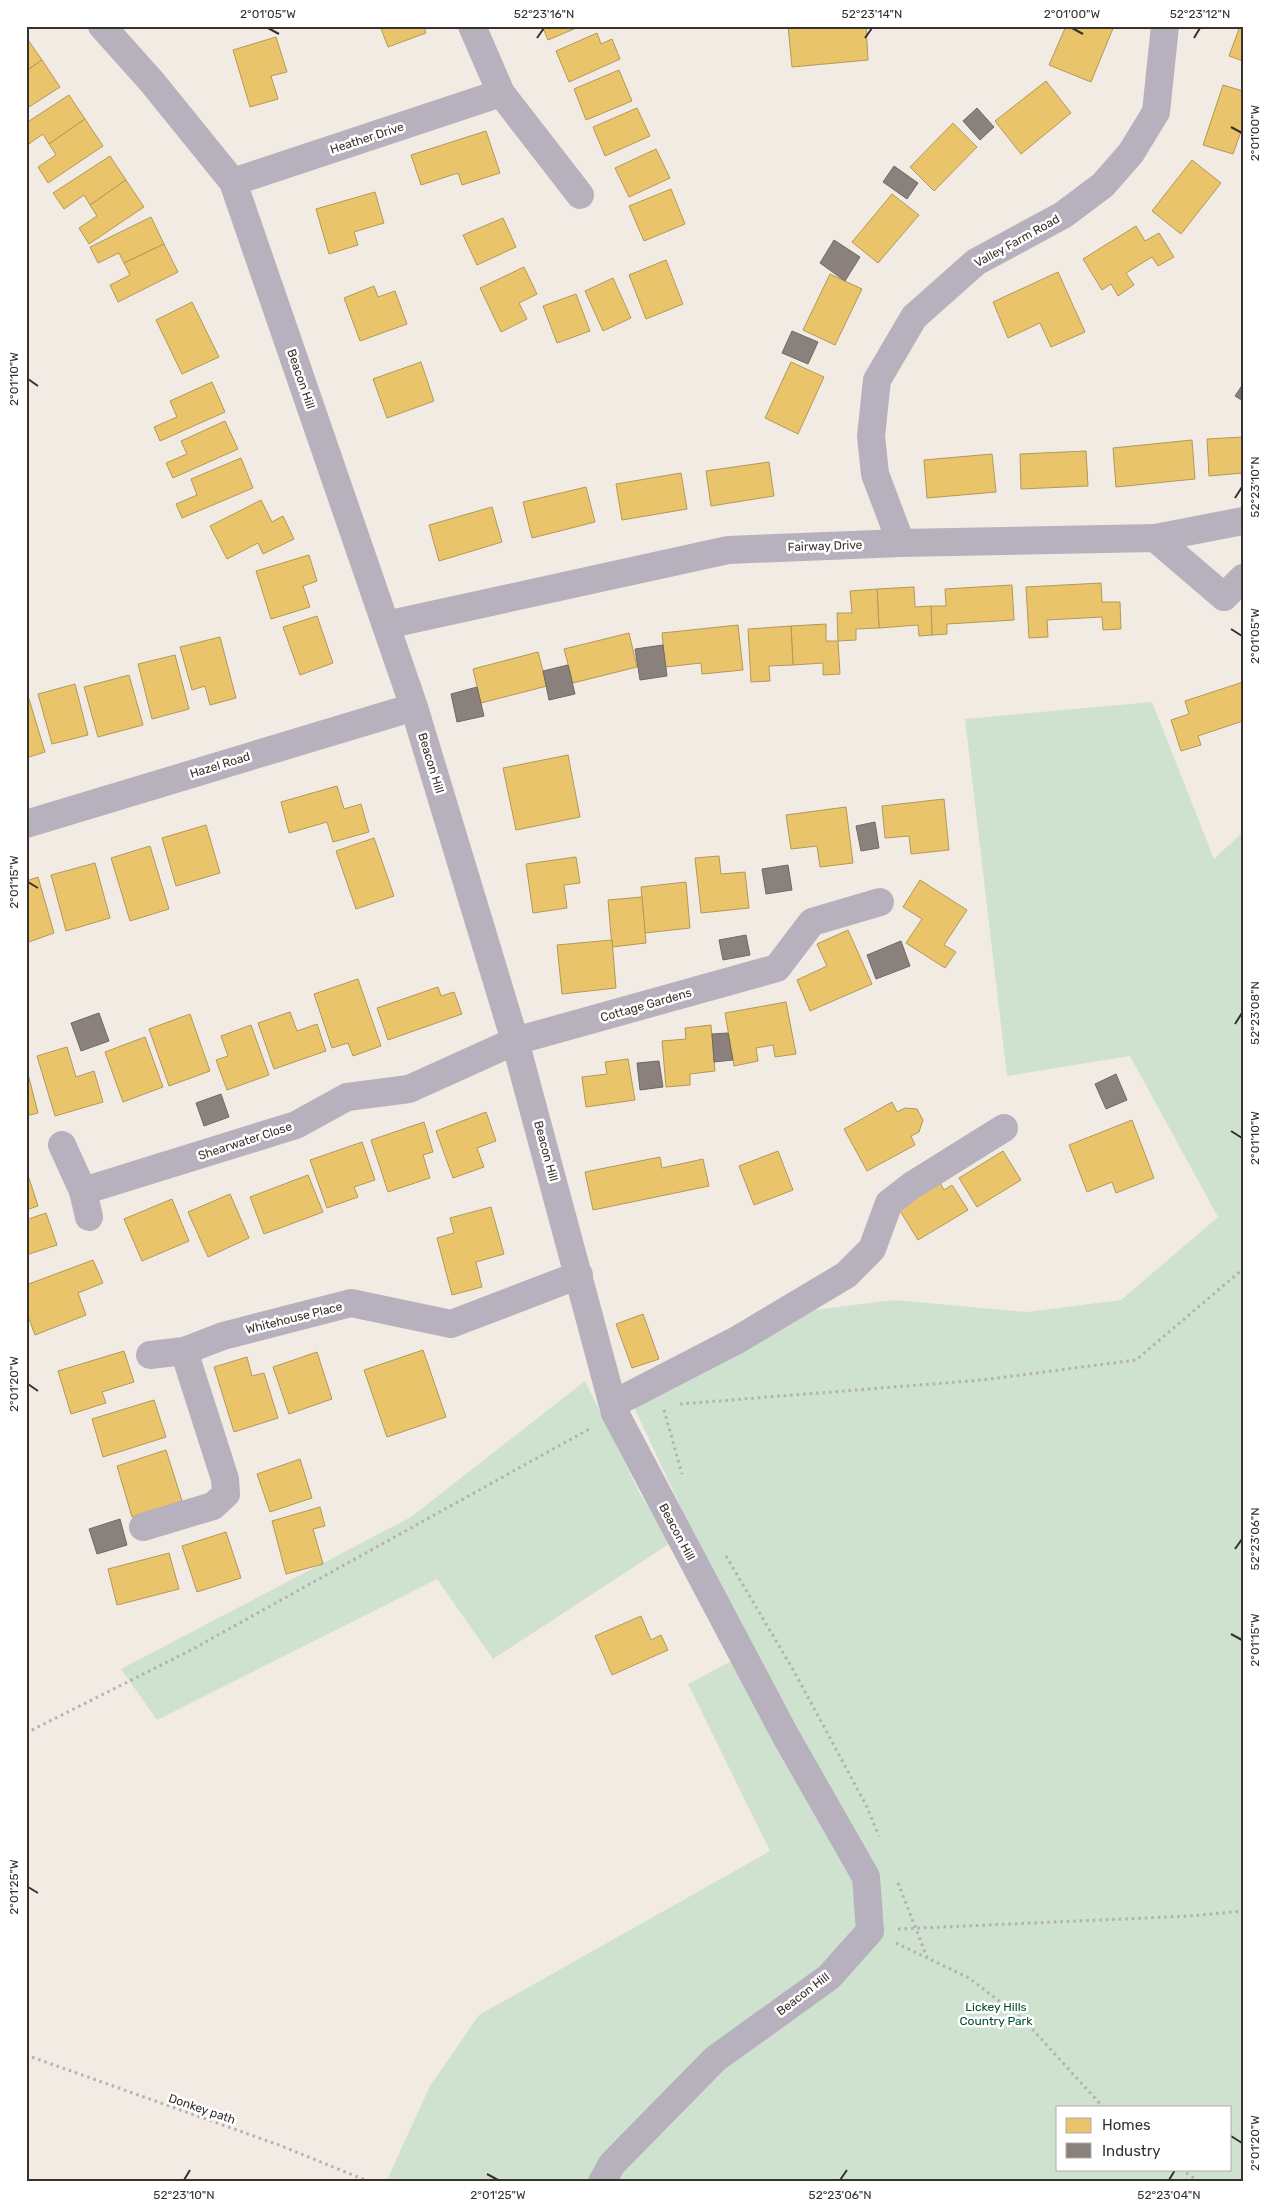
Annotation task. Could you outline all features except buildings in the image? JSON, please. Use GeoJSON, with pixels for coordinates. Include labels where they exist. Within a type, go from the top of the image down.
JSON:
{"type":"FeatureCollection","features":[{"type":"Feature","properties":{"kind":"street","name":"Beacon Hill"},"geometry":{"type":"LineString","coordinates":[[102,26],[152,82],[233,182],[414,707],[515,1041],[614,1409],[784,1733],[866,1877],[870,1931],[829,1977],[715,2059],[612,2164],[602,2182]]}},
{"type":"Feature","properties":{"kind":"street"},"geometry":{"type":"LineString","coordinates":[[472,26],[501,93],[580,195]]}},
{"type":"Feature","properties":{"kind":"street","name":"Valley Farm Road"},"geometry":{"type":"LineString","coordinates":[[901,543],[875,474],[871,436],[877,380],[914,317],[976,262],[1063,215],[1103,186],[1130,153],[1156,112],[1165,26]]}},
{"type":"Feature","properties":{"kind":"street","name":"Heather Drive"},"geometry":{"type":"LineString","coordinates":[[233,182],[501,93]]}},
{"type":"Feature","properties":{"kind":"street","name":"Fairway Drive"},"geometry":{"type":"LineString","coordinates":[[386,625],[728,550],[901,543],[1155,538],[1243,521]]}},
{"type":"Feature","properties":{"kind":"street"},"geometry":{"type":"LineString","coordinates":[[1155,538],[1224,597],[1243,578]]}},
{"type":"Feature","properties":{"kind":"street","name":"Hazel Road"},"geometry":{"type":"LineString","coordinates":[[26,824],[414,707]]}},
{"type":"Feature","properties":{"kind":"street","name":"Cottage Gardens"},"geometry":{"type":"LineString","coordinates":[[515,1041],[777,968],[812,922],[880,902]]}},
{"type":"Feature","properties":{"kind":"street","name":"Shearwater Close"},"geometry":{"type":"LineString","coordinates":[[83,1191],[296,1125],[347,1097],[409,1089],[515,1041]]}},
{"type":"Feature","properties":{"kind":"street"},"geometry":{"type":"LineString","coordinates":[[614,1409],[737,1340],[846,1275],[872,1249],[889,1203],[911,1186],[1004,1128]]}},
{"type":"Feature","properties":{"kind":"street"},"geometry":{"type":"LineString","coordinates":[[62,1146],[83,1191],[89,1217]]}},
{"type":"Feature","properties":{"kind":"street","name":"Whitehouse Place"},"geometry":{"type":"LineString","coordinates":[[150,1355],[184,1351],[223,1336],[351,1303],[451,1324],[579,1275]]}},
{"type":"Feature","properties":{"kind":"street"},"geometry":{"type":"LineString","coordinates":[[144,1527],[213,1506],[226,1494],[225,1479],[184,1351]]}},
{"type":"Feature","properties":{"kind":"path"},"geometry":{"type":"LineString","coordinates":[[673,1404],[982,1380],[1136,1360],[1243,1269]]}},
{"type":"Feature","properties":{"kind":"path"},"geometry":{"type":"LineString","coordinates":[[663,1405],[684,1479]]}},
{"type":"Feature","properties":{"kind":"path"},"geometry":{"type":"LineString","coordinates":[[26,1733],[191,1650],[527,1465],[614,1409]]}},
{"type":"Feature","properties":{"kind":"path"},"geometry":{"type":"LineString","coordinates":[[726,1555],[795,1672],[867,1808],[881,1842]]}},
{"type":"Feature","properties":{"kind":"path"},"geometry":{"type":"LineString","coordinates":[[895,1877],[927,1957],[970,1978],[1024,2020],[1102,2106]]}},
{"type":"Feature","properties":{"kind":"path"},"geometry":{"type":"LineString","coordinates":[[916,1928],[1190,1916],[1243,1911]]}},
{"type":"Feature","properties":{"kind":"path","name":"Donkey path"},"geometry":{"type":"LineString","coordinates":[[26,2055],[279,2145],[370,2182]]}},
{"type":"Feature","properties":{"kind":"path"},"geometry":{"type":"LineString","coordinates":[[1181,2170],[1199,2182]]}},
{"type":"Feature","properties":{"kind":"green space","name":"Lickey Hills Country Park"},"geometry":{"type":"Polygon","coordinates":[[[1152,702],[1214,859],[1243,832],[1243,2182],[386,2182],[430,2086],[479,2015],[770,1851],[688,1684],[745,1654],[693,1533],[632,1403],[757,1317],[894,1300],[1027,1312],[1121,1300],[1218,1217],[1130,1056],[1007,1076],[965,719],[1152,702]]]}},
{"type":"Feature","properties":{"kind":"green space"},"geometry":{"type":"Polygon","coordinates":[[[585,1381],[640,1494],[672,1542],[493,1659],[437,1579],[157,1720],[121,1669],[411,1517],[585,1381]]]}}]}
